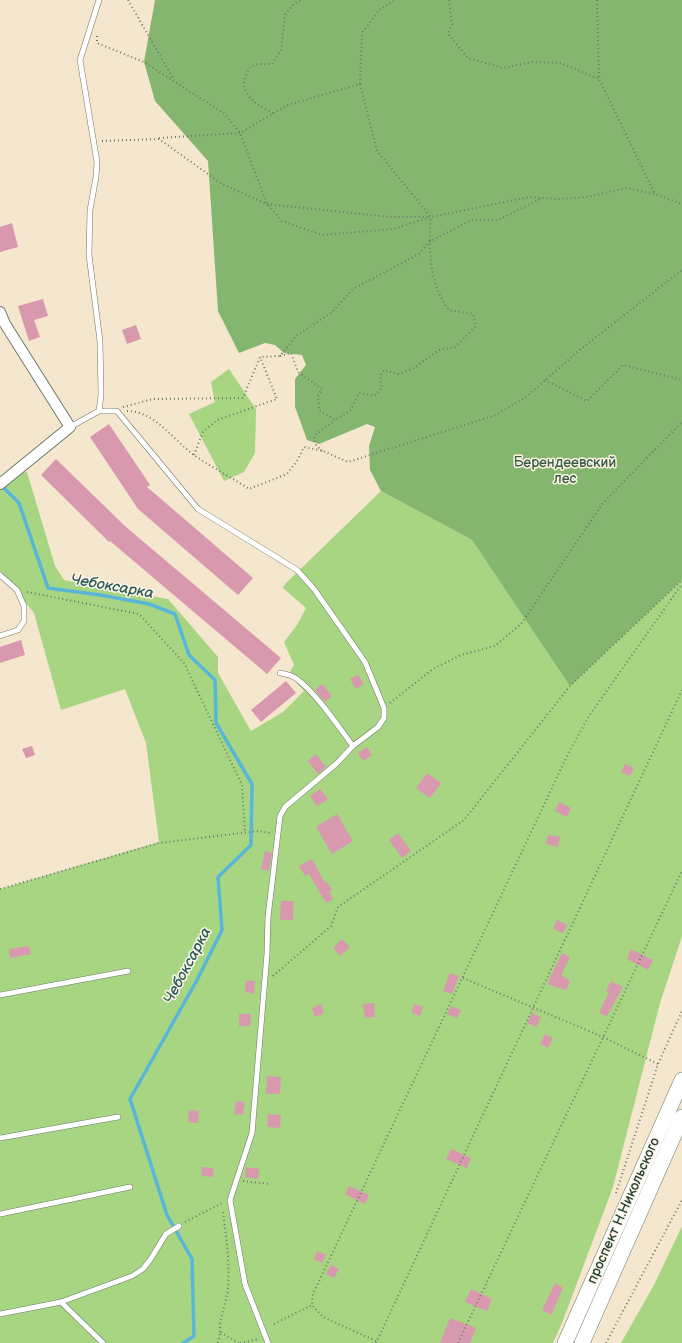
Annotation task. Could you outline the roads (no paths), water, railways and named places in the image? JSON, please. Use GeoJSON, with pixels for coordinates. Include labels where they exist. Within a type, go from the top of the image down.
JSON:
{"type":"FeatureCollection","features":[{"type":"Feature","properties":{"kind":"main road","name":"проспект Н.Никольского"},"geometry":{"type":"LineString","coordinates":[[565,1343],[682,1080]]}},
{"type":"Feature","properties":{"kind":"main road","name":"проспект Н.Никольского"},"geometry":{"type":"LineString","coordinates":[[582,1343],[682,1117]]}},
{"type":"Feature","properties":{"kind":"street"},"geometry":{"type":"LineString","coordinates":[[0,312],[5,324],[70,427],[0,484]]}},
{"type":"Feature","properties":{"kind":"lane"},"geometry":{"type":"LineString","coordinates":[[98,411],[101,395],[100,341],[89,255],[90,210],[97,169],[94,141],[80,60],[99,0]]}},
{"type":"Feature","properties":{"kind":"lane"},"geometry":{"type":"LineString","coordinates":[[70,427],[98,411],[117,411],[198,509],[297,570],[314,589],[365,662],[384,708],[384,718],[378,727],[353,746],[336,764],[285,807],[280,816],[277,835],[277,856],[268,917],[267,954],[252,1133],[230,1200],[245,1284],[268,1343]]}},
{"type":"Feature","properties":{"kind":"lane"},"geometry":{"type":"LineString","coordinates":[[0,575],[17,590],[24,606],[24,621],[18,630],[0,636]]}},
{"type":"Feature","properties":{"kind":"lane"},"geometry":{"type":"LineString","coordinates":[[280,673],[289,674],[297,679],[329,714],[353,746]]}},
{"type":"Feature","properties":{"kind":"lane"},"geometry":{"type":"LineString","coordinates":[[0,995],[128,972]]}},
{"type":"Feature","properties":{"kind":"lane"},"geometry":{"type":"LineString","coordinates":[[0,1138],[118,1117]]}},
{"type":"Feature","properties":{"kind":"lane"},"geometry":{"type":"LineString","coordinates":[[0,1214],[130,1187]]}},
{"type":"Feature","properties":{"kind":"lane"},"geometry":{"type":"LineString","coordinates":[[0,1314],[61,1302],[132,1276],[150,1260],[170,1231],[179,1226]]}},
{"type":"Feature","properties":{"kind":"lane"},"geometry":{"type":"LineString","coordinates":[[61,1302],[103,1343]]}},
{"type":"Feature","properties":{"kind":"waterway","name":"Чебоксарка"},"geometry":{"type":"LineString","coordinates":[[1,485],[19,503],[48,588],[100,595],[149,604],[175,614],[189,655],[215,680],[216,723],[252,784],[251,845],[218,877],[222,930],[197,980],[130,1099],[167,1215],[192,1259],[194,1336],[183,1343]]}},
{"type":"Feature","properties":{"kind":"park label","name":"Берендеевский лес"},"geometry":{"type":"Point","coordinates":[565,472]}}]}
